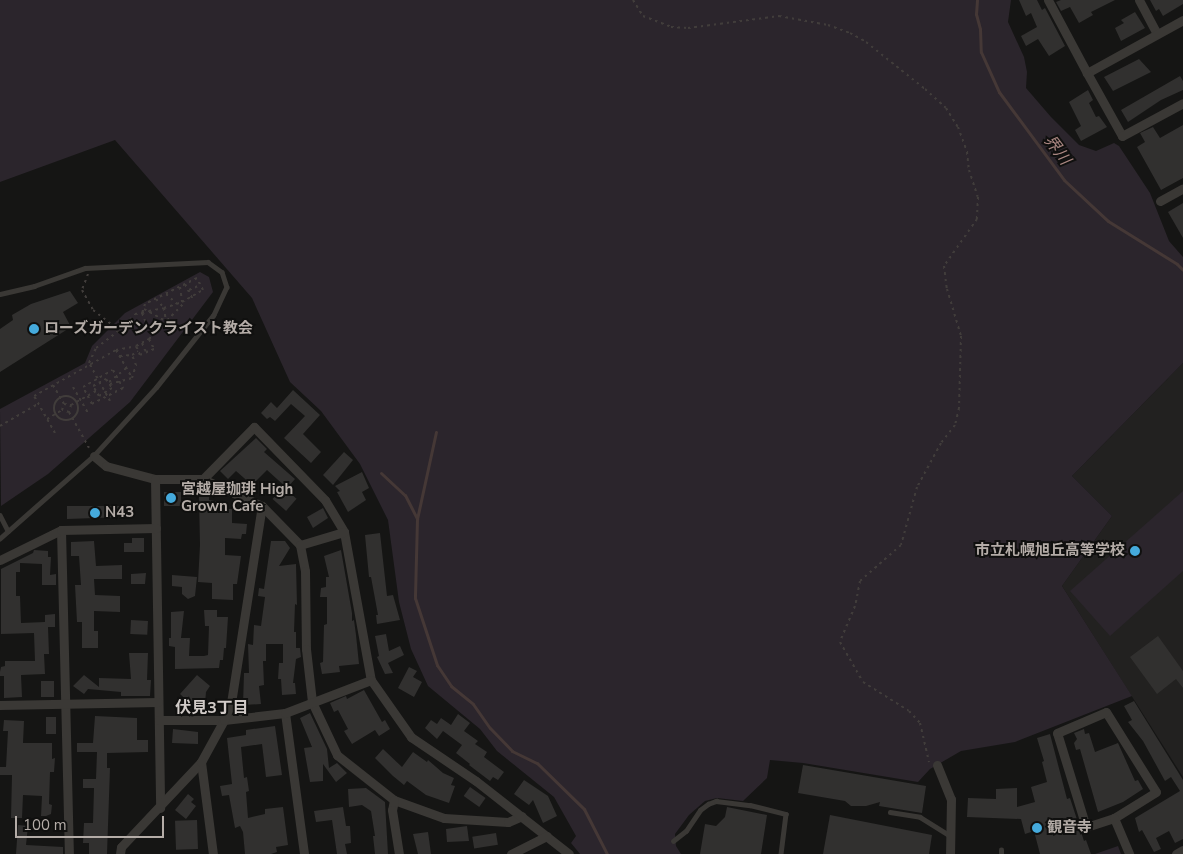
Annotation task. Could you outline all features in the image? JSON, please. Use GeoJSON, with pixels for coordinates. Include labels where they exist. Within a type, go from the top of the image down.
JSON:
{"type":"FeatureCollection","features":[{"type":"Feature","properties":{"kind":"street"},"geometry":{"type":"LineString","coordinates":[[1048,0],[1122,136],[1183,103]]}},
{"type":"Feature","properties":{"kind":"street"},"geometry":{"type":"LineString","coordinates":[[1139,0],[1157,34]]}},
{"type":"Feature","properties":{"kind":"street"},"geometry":{"type":"LineString","coordinates":[[1087,73],[1183,20]]}},
{"type":"Feature","properties":{"kind":"street"},"geometry":{"type":"LineString","coordinates":[[1160,201],[1183,188]]}},
{"type":"Feature","properties":{"kind":"street"},"geometry":{"type":"LineString","coordinates":[[203,479],[254,427],[325,500],[344,532],[371,680],[411,737],[476,781],[569,854]]}},
{"type":"Feature","properties":{"kind":"street"},"geometry":{"type":"LineString","coordinates":[[94,456],[106,466],[156,478],[203,479],[262,506],[300,546],[305,572],[306,649],[312,702],[337,755],[394,800],[444,818],[508,822],[522,816]]}},
{"type":"Feature","properties":{"kind":"street"},"geometry":{"type":"LineString","coordinates":[[156,478],[160,808]]}},
{"type":"Feature","properties":{"kind":"street"},"geometry":{"type":"LineString","coordinates":[[120,854],[121,847],[160,808],[201,762],[231,703],[262,506]]}},
{"type":"Feature","properties":{"kind":"street"},"geometry":{"type":"LineString","coordinates":[[0,560],[61,530],[156,528]]}},
{"type":"Feature","properties":{"kind":"street"},"geometry":{"type":"LineString","coordinates":[[61,530],[69,854]]}},
{"type":"Feature","properties":{"kind":"street"},"geometry":{"type":"LineString","coordinates":[[300,546],[344,532]]}},
{"type":"Feature","properties":{"kind":"street"},"geometry":{"type":"LineString","coordinates":[[158,720],[224,720],[285,713],[371,680]]}},
{"type":"Feature","properties":{"kind":"street"},"geometry":{"type":"LineString","coordinates":[[0,705],[158,702]]}},
{"type":"Feature","properties":{"kind":"street"},"geometry":{"type":"LineString","coordinates":[[1106,712],[1156,792],[1114,818],[1086,828],[1057,733],[1106,712]]}},
{"type":"Feature","properties":{"kind":"street"},"geometry":{"type":"LineString","coordinates":[[285,713],[304,854]]}},
{"type":"Feature","properties":{"kind":"street"},"geometry":{"type":"LineString","coordinates":[[201,762],[213,854]]}},
{"type":"Feature","properties":{"kind":"street"},"geometry":{"type":"LineString","coordinates":[[937,766],[951,799],[950,854]]}},
{"type":"Feature","properties":{"kind":"street"},"geometry":{"type":"LineString","coordinates":[[394,800],[392,810],[399,854]]}},
{"type":"Feature","properties":{"kind":"street"},"geometry":{"type":"LineString","coordinates":[[1114,818],[1129,854]]}},
{"type":"Feature","properties":{"kind":"street"},"geometry":{"type":"LineString","coordinates":[[510,854],[548,836]]}},
{"type":"Feature","properties":{"kind":"street"},"geometry":{"type":"LineString","coordinates":[[1176,854],[1183,850]]}},
{"type":"Feature","properties":{"kind":"lane"},"geometry":{"type":"LineString","coordinates":[[0,294],[34,286],[91,267],[208,262],[222,272],[228,287],[214,315],[168,372],[94,456],[0,539]]}},
{"type":"Feature","properties":{"kind":"lane"},"geometry":{"type":"LineString","coordinates":[[0,515],[8,531]]}},
{"type":"Feature","properties":{"kind":"lane"},"geometry":{"type":"LineString","coordinates":[[672,841],[686,831],[700,810],[708,804],[716,801],[750,804],[786,814],[781,854]]}},
{"type":"Feature","properties":{"kind":"lane"},"geometry":{"type":"LineString","coordinates":[[890,812],[920,817],[950,836]]}},
{"type":"Feature","properties":{"kind":"path"},"geometry":{"type":"LineString","coordinates":[[633,0],[643,16],[671,27],[688,28],[779,16],[828,25],[850,33],[866,42],[925,89],[946,108],[958,126],[967,152],[969,170],[978,197],[977,219],[944,266],[947,289],[961,336],[959,408],[955,425],[940,443],[917,487],[901,545],[860,581],[855,606],[840,642],[863,682],[909,711],[920,724],[927,761],[937,766]]}},
{"type":"Feature","properties":{"kind":"path"},"geometry":{"type":"LineString","coordinates":[[91,267],[82,290],[93,310],[119,330]]}},
{"type":"Feature","properties":{"kind":"path"},"geometry":{"type":"LineString","coordinates":[[89,363],[96,348],[119,330],[135,314],[142,313],[164,308],[177,304],[192,298],[203,290],[197,278],[145,304],[142,313]]}},
{"type":"Feature","properties":{"kind":"path"},"geometry":{"type":"LineString","coordinates":[[185,284],[192,298]]}},
{"type":"Feature","properties":{"kind":"path"},"geometry":{"type":"LineString","coordinates":[[188,291],[200,285]]}},
{"type":"Feature","properties":{"kind":"path"},"geometry":{"type":"LineString","coordinates":[[180,287],[182,302]]}},
{"type":"Feature","properties":{"kind":"path"},"geometry":{"type":"LineString","coordinates":[[166,294],[177,304]]}},
{"type":"Feature","properties":{"kind":"path"},"geometry":{"type":"LineString","coordinates":[[156,299],[164,308],[166,322]]}},
{"type":"Feature","properties":{"kind":"path"},"geometry":{"type":"LineString","coordinates":[[55,433],[34,396],[89,363],[128,345],[136,346],[149,339],[186,300]]}},
{"type":"Feature","properties":{"kind":"path"},"geometry":{"type":"LineString","coordinates":[[144,309],[166,322]]}},
{"type":"Feature","properties":{"kind":"path"},"geometry":{"type":"LineString","coordinates":[[142,313],[152,336]]}},
{"type":"Feature","properties":{"kind":"path"},"geometry":{"type":"LineString","coordinates":[[136,346],[140,355],[154,349],[149,339]]}},
{"type":"Feature","properties":{"kind":"path"},"geometry":{"type":"LineString","coordinates":[[142,343],[146,352]]}},
{"type":"Feature","properties":{"kind":"path"},"geometry":{"type":"LineString","coordinates":[[116,350],[132,378]]}},
{"type":"Feature","properties":{"kind":"path"},"geometry":{"type":"LineString","coordinates":[[120,356],[132,355],[138,351]]}},
{"type":"Feature","properties":{"kind":"path"},"geometry":{"type":"LineString","coordinates":[[132,355],[136,365],[132,378]]}},
{"type":"Feature","properties":{"kind":"path"},"geometry":{"type":"LineString","coordinates":[[89,363],[110,400]]}},
{"type":"Feature","properties":{"kind":"path"},"geometry":{"type":"LineString","coordinates":[[109,384],[126,368]]}},
{"type":"Feature","properties":{"kind":"path"},"geometry":{"type":"LineString","coordinates":[[113,370],[123,388],[92,404],[83,387],[98,379],[113,370]]}},
{"type":"Feature","properties":{"kind":"path"},"geometry":{"type":"LineString","coordinates":[[109,384],[132,378]]}},
{"type":"Feature","properties":{"kind":"path"},"geometry":{"type":"LineString","coordinates":[[106,379],[109,384],[112,388],[99,396],[93,386],[106,379]]}},
{"type":"Feature","properties":{"kind":"path"},"geometry":{"type":"LineString","coordinates":[[53,385],[64,404],[71,405],[96,391]]}},
{"type":"Feature","properties":{"kind":"path"},"geometry":{"type":"LineString","coordinates":[[73,387],[88,413]]}},
{"type":"Feature","properties":{"kind":"path"},"geometry":{"type":"LineString","coordinates":[[71,397],[77,402],[78,410],[72,418],[62,420],[56,414],[54,406],[60,398],[71,397]]}},
{"type":"Feature","properties":{"kind":"path"},"geometry":{"type":"LineString","coordinates":[[0,426],[38,404]]}},
{"type":"Feature","properties":{"kind":"path"},"geometry":{"type":"LineString","coordinates":[[47,419],[62,410],[64,404]]}},
{"type":"Feature","properties":{"kind":"path"},"geometry":{"type":"LineString","coordinates":[[71,405],[69,412],[94,456]]}},
{"type":"Feature","properties":{"kind":"path"},"geometry":{"type":"LineString","coordinates":[[62,410],[69,412]]}},
{"type":"Feature","properties":{"kind":"shaded area"},"geometry":{"type":"Polygon","coordinates":[[[0,0],[1011,0],[1008,22],[1024,57],[1027,72],[1026,88],[1079,145],[1096,151],[1114,143],[1119,146],[1150,193],[1169,241],[1183,257],[1183,363],[1072,476],[1112,516],[1062,586],[1132,696],[1015,742],[961,751],[930,769],[918,782],[803,763],[770,760],[767,778],[743,801],[717,798],[705,801],[689,815],[675,834],[676,846],[681,854],[580,854],[571,843],[576,836],[554,797],[497,751],[480,729],[428,686],[411,649],[399,602],[388,520],[360,464],[321,411],[290,382],[252,298],[115,140],[0,182],[0,0]]]}},
{"type":"Feature","properties":{"kind":"shaded area"},"geometry":{"type":"Polygon","coordinates":[[[200,272],[209,277],[213,292],[130,402],[48,474],[1,506],[0,409],[85,363],[92,346],[125,313],[200,272]]]}},
{"type":"Feature","properties":{"kind":"shaded area","name":"市立札幌旭丘高等学校"},"geometry":{"type":"Polygon","coordinates":[[[1183,363],[1183,777],[1062,586],[1112,516],[1072,476],[1183,363]]]}},
{"type":"Feature","properties":{"kind":"shaded area"},"geometry":{"type":"Polygon","coordinates":[[[1183,491],[1183,571],[1110,636],[1070,591],[1183,491]]]}},
{"type":"Feature","properties":{"kind":"shaded area"},"geometry":{"type":"Polygon","coordinates":[[[1118,846],[1121,854],[1095,854],[1118,846]]]}},
{"type":"Feature","properties":{"kind":"building"},"geometry":{"type":"Polygon","coordinates":[[[1019,0],[1037,0],[1042,10],[1045,8],[1065,46],[1049,56],[1038,39],[1026,46],[1021,36],[1037,27],[1031,13],[1026,16],[1019,0]]]}},
{"type":"Feature","properties":{"kind":"building"},"geometry":{"type":"Polygon","coordinates":[[[1061,0],[1115,0],[1091,12],[1093,15],[1079,23],[1070,7],[1061,11],[1056,2],[1061,0]]]}},
{"type":"Feature","properties":{"kind":"building"},"geometry":{"type":"Polygon","coordinates":[[[1150,0],[1183,0],[1183,4],[1163,16],[1159,9],[1156,11],[1150,0]]]}},
{"type":"Feature","properties":{"kind":"building"},"geometry":{"type":"Polygon","coordinates":[[[1135,12],[1145,28],[1121,41],[1115,28],[1124,23],[1121,20],[1135,12]]]}},
{"type":"Feature","properties":{"kind":"building"},"geometry":{"type":"Polygon","coordinates":[[[1139,59],[1151,72],[1113,91],[1104,77],[1139,59]]]}},
{"type":"Feature","properties":{"kind":"building"},"geometry":{"type":"Polygon","coordinates":[[[1180,76],[1183,81],[1183,90],[1161,100],[1128,122],[1121,110],[1180,76]]]}},
{"type":"Feature","properties":{"kind":"building"},"geometry":{"type":"Polygon","coordinates":[[[1088,90],[1093,100],[1089,103],[1096,117],[1099,116],[1107,127],[1081,141],[1075,130],[1081,126],[1069,102],[1088,90]]]}},
{"type":"Feature","properties":{"kind":"building"},"geometry":{"type":"Polygon","coordinates":[[[1183,125],[1183,178],[1161,190],[1137,147],[1145,142],[1140,133],[1153,127],[1160,138],[1183,125]]]}},
{"type":"Feature","properties":{"kind":"building"},"geometry":{"type":"Polygon","coordinates":[[[1183,203],[1183,238],[1168,212],[1183,203]]]}},
{"type":"Feature","properties":{"kind":"building"},"geometry":{"type":"Polygon","coordinates":[[[70,291],[78,303],[63,312],[71,327],[0,372],[0,329],[13,320],[12,315],[31,304],[70,291]]]}},
{"type":"Feature","properties":{"kind":"building"},"geometry":{"type":"Polygon","coordinates":[[[293,390],[320,415],[303,434],[321,452],[311,463],[284,438],[305,416],[291,404],[275,421],[270,417],[267,419],[261,413],[271,402],[277,408],[293,390]]]}},
{"type":"Feature","properties":{"kind":"building"},"geometry":{"type":"Polygon","coordinates":[[[256,438],[267,449],[264,452],[295,479],[287,488],[267,470],[252,485],[236,471],[228,479],[220,471],[256,438]]]}},
{"type":"Feature","properties":{"kind":"building"},"geometry":{"type":"Polygon","coordinates":[[[344,452],[353,460],[333,485],[323,475],[344,452]]]}},
{"type":"Feature","properties":{"kind":"building"},"geometry":{"type":"Polygon","coordinates":[[[362,472],[369,488],[362,492],[366,500],[348,512],[337,492],[340,491],[335,486],[362,472]]]}},
{"type":"Feature","properties":{"kind":"building"},"geometry":{"type":"Polygon","coordinates":[[[283,487],[297,499],[286,511],[273,499],[283,487]]]}},
{"type":"Feature","properties":{"kind":"building"},"geometry":{"type":"Polygon","coordinates":[[[164,492],[181,492],[181,506],[164,506],[164,492]]]}},
{"type":"Feature","properties":{"kind":"building"},"geometry":{"type":"Polygon","coordinates":[[[199,497],[209,497],[209,500],[226,503],[226,509],[232,509],[232,523],[247,524],[246,534],[242,534],[241,539],[225,538],[225,555],[241,556],[237,584],[233,584],[233,600],[212,599],[212,583],[198,582],[200,545],[199,497]]]}},
{"type":"Feature","properties":{"kind":"building"},"geometry":{"type":"Polygon","coordinates":[[[67,506],[123,506],[124,517],[67,519],[67,506]]]}},
{"type":"Feature","properties":{"kind":"building"},"geometry":{"type":"Polygon","coordinates":[[[323,508],[328,518],[313,528],[307,517],[323,508]]]}},
{"type":"Feature","properties":{"kind":"building"},"geometry":{"type":"Polygon","coordinates":[[[380,533],[387,596],[393,595],[400,620],[377,624],[376,615],[378,615],[371,577],[369,577],[365,535],[380,533]]]}},
{"type":"Feature","properties":{"kind":"building"},"geometry":{"type":"Polygon","coordinates":[[[132,538],[144,538],[144,552],[124,552],[124,543],[132,543],[132,538]]]}},
{"type":"Feature","properties":{"kind":"building"},"geometry":{"type":"Polygon","coordinates":[[[94,541],[96,566],[122,565],[122,579],[94,579],[95,595],[120,596],[120,612],[94,611],[94,631],[98,631],[98,648],[82,648],[82,622],[77,622],[75,585],[81,585],[79,556],[71,556],[71,542],[94,541]]]}},
{"type":"Feature","properties":{"kind":"building"},"geometry":{"type":"Polygon","coordinates":[[[271,541],[285,541],[290,548],[279,566],[296,564],[297,605],[295,604],[294,632],[296,632],[296,648],[300,648],[301,657],[296,659],[293,683],[295,683],[296,694],[282,695],[281,679],[278,679],[279,663],[283,663],[283,644],[266,644],[266,661],[263,661],[264,685],[259,686],[261,704],[243,705],[244,673],[249,673],[248,644],[253,645],[254,625],[261,626],[265,597],[258,596],[259,588],[264,589],[271,541]]]}},
{"type":"Feature","properties":{"kind":"building"},"geometry":{"type":"Polygon","coordinates":[[[34,550],[48,551],[48,557],[51,557],[50,575],[56,574],[56,585],[42,585],[42,564],[20,563],[20,572],[16,572],[16,596],[20,596],[21,623],[45,622],[45,615],[55,614],[55,627],[48,627],[49,654],[44,654],[45,674],[21,675],[22,697],[4,698],[4,676],[0,676],[0,672],[1,667],[5,666],[5,661],[35,661],[34,633],[1,634],[1,569],[33,553],[34,550]]]}},
{"type":"Feature","properties":{"kind":"building"},"geometry":{"type":"Polygon","coordinates":[[[341,550],[352,621],[354,620],[359,664],[339,666],[340,672],[322,674],[320,663],[323,662],[324,625],[327,624],[327,597],[320,597],[321,588],[326,587],[326,577],[329,577],[324,556],[341,550]]]}},
{"type":"Feature","properties":{"kind":"building"},"geometry":{"type":"Polygon","coordinates":[[[146,573],[145,584],[131,584],[131,574],[146,573]]]}},
{"type":"Feature","properties":{"kind":"building"},"geometry":{"type":"Polygon","coordinates":[[[172,575],[197,577],[195,596],[188,599],[182,594],[182,587],[172,586],[172,575]]]}},
{"type":"Feature","properties":{"kind":"building"},"geometry":{"type":"Polygon","coordinates":[[[204,610],[217,610],[217,617],[228,617],[226,648],[224,648],[223,660],[220,660],[219,668],[175,669],[175,647],[169,646],[169,638],[171,638],[171,612],[184,611],[181,638],[190,638],[189,656],[204,656],[208,655],[209,626],[205,626],[204,610]]]}},
{"type":"Feature","properties":{"kind":"building"},"geometry":{"type":"Polygon","coordinates":[[[131,620],[148,621],[147,635],[130,634],[131,620]]]}},
{"type":"Feature","properties":{"kind":"building"},"geometry":{"type":"Polygon","coordinates":[[[386,634],[389,651],[400,646],[404,655],[388,663],[393,673],[385,674],[377,657],[379,656],[375,636],[386,634]]]}},
{"type":"Feature","properties":{"kind":"building"},"geometry":{"type":"Polygon","coordinates":[[[1158,636],[1183,671],[1183,688],[1176,679],[1157,694],[1130,657],[1158,636]]]}},
{"type":"Feature","properties":{"kind":"building"},"geometry":{"type":"Polygon","coordinates":[[[129,653],[148,653],[147,680],[151,680],[150,696],[121,696],[121,692],[88,689],[84,694],[73,686],[84,675],[99,687],[99,678],[131,679],[129,653]]]}},
{"type":"Feature","properties":{"kind":"building"},"geometry":{"type":"Polygon","coordinates":[[[409,667],[417,671],[413,677],[422,682],[414,697],[398,688],[409,667]]]}},
{"type":"Feature","properties":{"kind":"building"},"geometry":{"type":"Polygon","coordinates":[[[197,675],[210,686],[206,692],[205,704],[194,707],[180,694],[197,675]]]}},
{"type":"Feature","properties":{"kind":"building"},"geometry":{"type":"Polygon","coordinates":[[[41,681],[54,681],[54,697],[41,697],[41,681]]]}},
{"type":"Feature","properties":{"kind":"building"},"geometry":{"type":"Polygon","coordinates":[[[364,690],[382,722],[385,720],[390,729],[379,736],[375,730],[352,744],[344,731],[348,729],[338,710],[334,712],[330,703],[346,696],[347,699],[364,690]]]}},
{"type":"Feature","properties":{"kind":"building"},"geometry":{"type":"Polygon","coordinates":[[[1134,701],[1183,780],[1183,839],[1175,843],[1169,831],[1156,838],[1161,849],[1154,852],[1142,830],[1139,832],[1135,818],[1180,791],[1171,777],[1165,781],[1143,741],[1128,722],[1132,720],[1124,706],[1134,701]]]}},
{"type":"Feature","properties":{"kind":"building"},"geometry":{"type":"Polygon","coordinates":[[[310,713],[327,749],[329,768],[337,763],[347,773],[336,782],[323,764],[323,781],[310,782],[304,748],[312,747],[300,718],[310,713]]]}},
{"type":"Feature","properties":{"kind":"building"},"geometry":{"type":"Polygon","coordinates":[[[458,714],[470,723],[464,731],[478,741],[475,744],[487,752],[484,757],[504,772],[498,780],[493,777],[490,781],[469,765],[456,753],[462,745],[443,731],[437,739],[425,728],[431,720],[437,724],[441,718],[451,725],[458,714]]]}},
{"type":"Feature","properties":{"kind":"building"},"geometry":{"type":"Polygon","coordinates":[[[95,716],[137,718],[137,740],[148,740],[148,752],[107,753],[107,768],[110,768],[107,854],[89,854],[89,843],[83,843],[84,823],[93,823],[94,788],[83,788],[83,779],[96,779],[97,752],[77,752],[77,743],[93,743],[95,716]]]}},
{"type":"Feature","properties":{"kind":"building"},"geometry":{"type":"Polygon","coordinates":[[[46,717],[56,717],[56,734],[46,734],[46,717]]]}},
{"type":"Feature","properties":{"kind":"building"},"geometry":{"type":"Polygon","coordinates":[[[4,720],[24,721],[23,743],[52,743],[52,759],[55,758],[54,772],[50,772],[49,804],[52,805],[51,814],[41,816],[42,796],[23,795],[22,818],[11,818],[12,775],[0,775],[0,767],[6,767],[8,731],[3,731],[4,720]]]}},
{"type":"Feature","properties":{"kind":"building"},"geometry":{"type":"Polygon","coordinates":[[[275,726],[282,775],[266,777],[262,744],[241,747],[244,778],[247,777],[249,791],[246,792],[248,818],[265,814],[265,809],[283,807],[288,845],[276,847],[277,852],[271,854],[245,854],[243,832],[240,826],[235,828],[229,795],[222,796],[220,786],[232,784],[227,738],[246,735],[246,730],[275,726]]]}},
{"type":"Feature","properties":{"kind":"building"},"geometry":{"type":"Polygon","coordinates":[[[173,729],[198,732],[198,744],[172,743],[173,729]]]}},
{"type":"Feature","properties":{"kind":"building"},"geometry":{"type":"Polygon","coordinates":[[[1084,729],[1085,734],[1089,733],[1095,752],[1118,743],[1135,781],[1138,780],[1143,789],[1123,802],[1098,812],[1080,749],[1076,750],[1074,743],[1077,739],[1074,733],[1084,729]]]}},
{"type":"Feature","properties":{"kind":"building"},"geometry":{"type":"Polygon","coordinates":[[[1050,734],[1067,799],[1070,798],[1084,841],[1086,840],[1091,854],[1040,854],[1034,831],[1025,834],[1021,819],[967,817],[968,798],[996,799],[996,789],[1017,788],[1017,807],[1035,802],[1031,787],[1047,782],[1042,762],[1044,761],[1037,738],[1050,734]]]}},
{"type":"Feature","properties":{"kind":"building"},"geometry":{"type":"Polygon","coordinates":[[[383,749],[402,767],[413,752],[427,762],[428,760],[443,773],[454,778],[451,785],[455,786],[449,803],[426,795],[407,781],[404,785],[393,776],[375,758],[383,749]]]}},
{"type":"Feature","properties":{"kind":"building"},"geometry":{"type":"Polygon","coordinates":[[[803,765],[926,786],[922,813],[879,806],[880,802],[866,806],[851,806],[845,801],[798,793],[803,765]]]}},
{"type":"Feature","properties":{"kind":"building"},"geometry":{"type":"Polygon","coordinates":[[[524,780],[548,796],[557,816],[543,823],[533,800],[529,805],[514,794],[524,780]]]}},
{"type":"Feature","properties":{"kind":"building"},"geometry":{"type":"Polygon","coordinates":[[[470,787],[486,798],[479,807],[464,796],[470,787]]]}},
{"type":"Feature","properties":{"kind":"building"},"geometry":{"type":"Polygon","coordinates":[[[366,788],[385,802],[388,854],[375,854],[373,836],[375,836],[371,811],[362,805],[349,807],[348,789],[366,788]]]}},
{"type":"Feature","properties":{"kind":"building"},"geometry":{"type":"Polygon","coordinates":[[[188,794],[194,799],[191,802],[196,806],[186,819],[175,810],[188,794]]]}},
{"type":"Feature","properties":{"kind":"building"},"geometry":{"type":"Polygon","coordinates":[[[343,807],[346,826],[350,826],[351,843],[345,844],[347,854],[337,854],[332,820],[316,822],[314,811],[343,807]]]}},
{"type":"Feature","properties":{"kind":"building"},"geometry":{"type":"Polygon","coordinates":[[[727,807],[767,815],[761,854],[700,854],[705,824],[716,826],[725,817],[727,807]]]}},
{"type":"Feature","properties":{"kind":"building"},"geometry":{"type":"Polygon","coordinates":[[[830,815],[932,835],[929,854],[823,854],[830,815]]]}},
{"type":"Feature","properties":{"kind":"building"},"geometry":{"type":"Polygon","coordinates":[[[197,820],[198,849],[176,850],[175,821],[197,820]]]}},
{"type":"Feature","properties":{"kind":"building"},"geometry":{"type":"Polygon","coordinates":[[[18,825],[28,826],[26,845],[63,847],[63,854],[16,854],[18,825]]]}},
{"type":"Feature","properties":{"kind":"building"},"geometry":{"type":"Polygon","coordinates":[[[467,826],[469,841],[447,842],[446,829],[467,826]]]}},
{"type":"Feature","properties":{"kind":"building"},"geometry":{"type":"Polygon","coordinates":[[[428,832],[431,854],[418,854],[413,834],[428,832]]]}},
{"type":"Feature","properties":{"kind":"building"},"geometry":{"type":"Polygon","coordinates":[[[496,833],[498,845],[474,849],[472,837],[496,833]]]}},
{"type":"Feature","properties":{"kind":"waterway","name":"界川"},"geometry":{"type":"LineString","coordinates":[[977,0],[976,14],[980,29],[981,52],[999,92],[1064,180],[1108,221],[1177,264],[1183,270]]}},
{"type":"Feature","properties":{"kind":"waterway"},"geometry":{"type":"LineString","coordinates":[[417,519],[436,432]]}},
{"type":"Feature","properties":{"kind":"waterway"},"geometry":{"type":"LineString","coordinates":[[381,473],[405,495],[417,519],[415,598],[437,665],[451,686],[473,704],[490,728],[512,751],[537,763],[584,809],[607,854]]}},
{"type":"Feature","properties":{"kind":"place","name":"ローズガーデンクライスト教会"},"geometry":{"type":"Point","coordinates":[34,329]}},
{"type":"Feature","properties":{"kind":"place","name":"宮越屋珈琲 High Grown Cafe"},"geometry":{"type":"Point","coordinates":[171,498]}},
{"type":"Feature","properties":{"kind":"place","name":"N43"},"geometry":{"type":"Point","coordinates":[95,513]}},
{"type":"Feature","properties":{"kind":"place","name":"市立札幌旭丘高等学校"},"geometry":{"type":"Point","coordinates":[1135,551]}},
{"type":"Feature","properties":{"kind":"place","name":"観音寺"},"geometry":{"type":"Point","coordinates":[1037,828]}},
{"type":"Feature","properties":{"kind":"district","name":"伏見3丁目"},"geometry":{"type":"Point","coordinates":[212,708]}}]}
